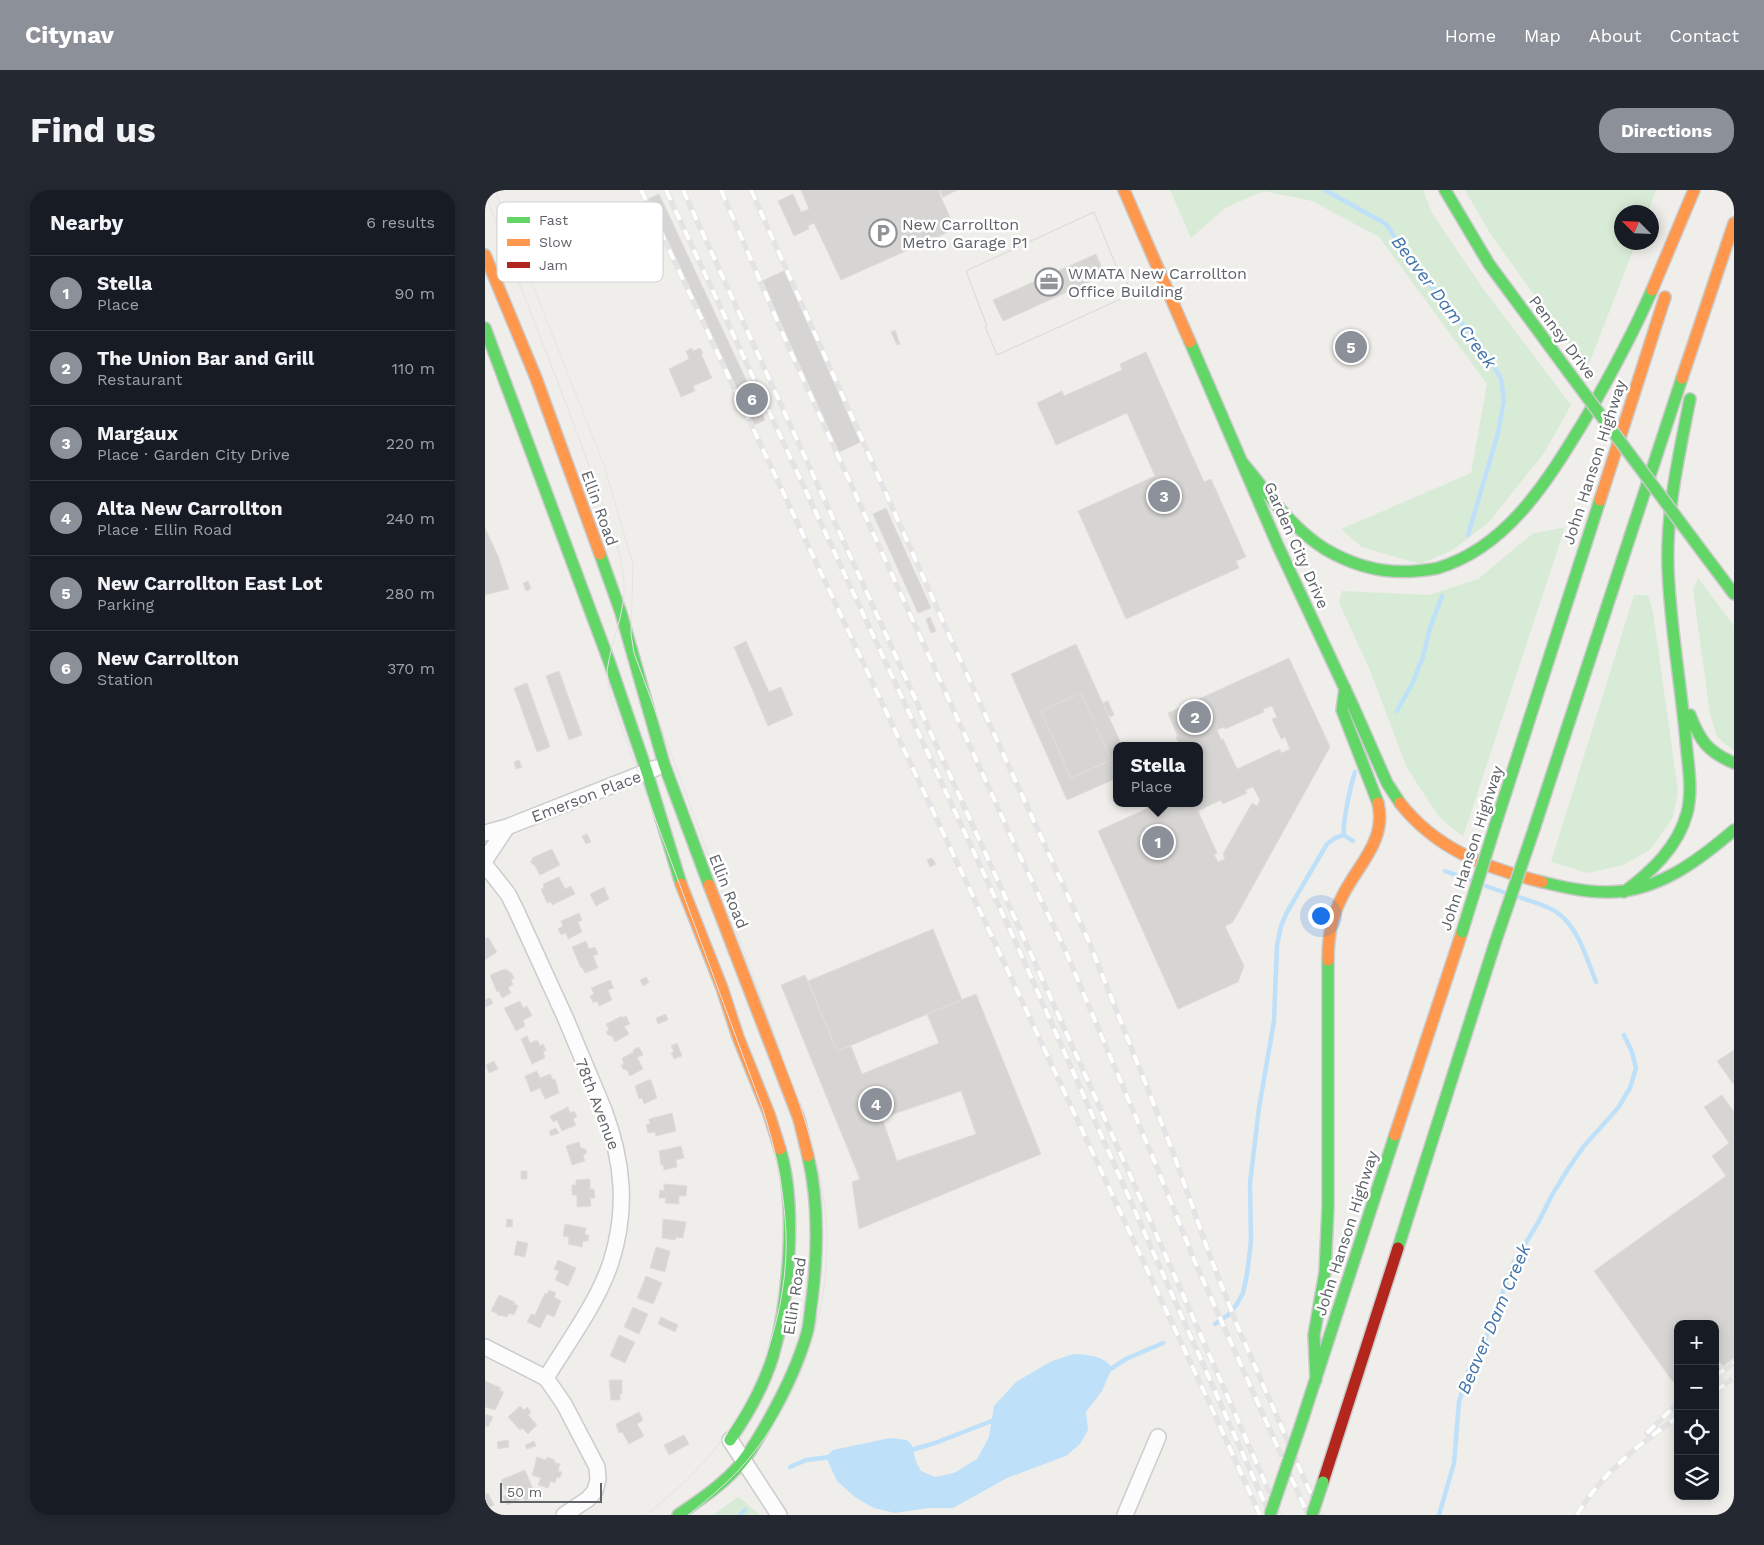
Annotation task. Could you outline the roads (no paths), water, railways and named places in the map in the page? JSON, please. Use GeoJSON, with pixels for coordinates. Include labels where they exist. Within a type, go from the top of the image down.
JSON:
{"type":"FeatureCollection","features":[{"type":"Feature","properties":{"kind":"main road","name":"Garden City Drive"},"geometry":{"type":"LineString","coordinates":[[1124,190],[1313,621],[1397,800],[1419,824],[1442,844],[1467,857],[1549,884],[1575,890],[1624,892]]}},
{"type":"Feature","properties":{"kind":"main road","name":"Pennsy Drive"},"geometry":{"type":"LineString","coordinates":[[1445,190],[1489,264],[1734,594]]}},
{"type":"Feature","properties":{"kind":"main road"},"geometry":{"type":"LineString","coordinates":[[1242,462],[1305,534],[1325,549],[1343,558],[1362,566],[1390,572],[1415,572],[1445,566],[1462,560],[1500,534],[1520,514],[1536,495],[1566,451],[1623,354],[1659,275],[1694,190]]}},
{"type":"Feature","properties":{"kind":"main road"},"geometry":{"type":"LineString","coordinates":[[1675,265],[1700,190]]}},
{"type":"Feature","properties":{"kind":"main road"},"geometry":{"type":"LineString","coordinates":[[1312,1515],[1495,943],[1734,223]]}},
{"type":"Feature","properties":{"kind":"main road","name":"Ellin Road"},"geometry":{"type":"LineString","coordinates":[[485,255],[535,378],[621,613],[664,764],[799,1119],[814,1181],[816,1267],[807,1332],[794,1368],[781,1399],[753,1447],[743,1460],[718,1486],[678,1515]]}},
{"type":"Feature","properties":{"kind":"main road","name":"John Hanson Highway"},"geometry":{"type":"LineString","coordinates":[[1270,1515],[1462,932],[1669,284]]}},
{"type":"Feature","properties":{"kind":"main road"},"geometry":{"type":"LineString","coordinates":[[1624,892],[1643,878],[1670,848],[1684,824],[1691,798],[1683,698],[1671,607],[1667,539],[1675,477],[1710,296]]}},
{"type":"Feature","properties":{"kind":"main road","name":"Ellin Road"},"geometry":{"type":"LineString","coordinates":[[485,328],[609,661],[647,772],[679,878],[719,980],[738,1037],[769,1114],[783,1159],[787,1188],[790,1246],[782,1318],[773,1357],[749,1412],[730,1440]]}},
{"type":"Feature","properties":{"kind":"main road"},"geometry":{"type":"LineString","coordinates":[[1316,1380],[1314,1335],[1325,1272],[1328,1206],[1328,940],[1331,923],[1338,905],[1344,892],[1372,849],[1380,827],[1379,805],[1341,710],[1345,688]]}},
{"type":"Feature","properties":{"kind":"main road"},"geometry":{"type":"LineString","coordinates":[[1683,698],[1701,742],[1717,757],[1734,763]]}},
{"type":"Feature","properties":{"kind":"main road"},"geometry":{"type":"LineString","coordinates":[[1624,892],[1664,879],[1683,870],[1734,830]]}},
{"type":"Feature","properties":{"kind":"street","name":"Emerson Place"},"geometry":{"type":"LineString","coordinates":[[485,833],[507,827],[664,764]]}},
{"type":"Feature","properties":{"kind":"street"},"geometry":{"type":"LineString","coordinates":[[485,860],[507,827]]}},
{"type":"Feature","properties":{"kind":"street","name":"78th Avenue"},"geometry":{"type":"LineString","coordinates":[[485,865],[508,894],[532,942],[604,1110],[619,1158],[621,1206],[618,1233],[611,1262],[587,1310],[546,1378]]}},
{"type":"Feature","properties":{"kind":"street"},"geometry":{"type":"LineString","coordinates":[[485,1347],[546,1378],[564,1404],[597,1466],[598,1479],[595,1490],[588,1499],[564,1515]]}},
{"type":"Feature","properties":{"kind":"street"},"geometry":{"type":"LineString","coordinates":[[1125,1515],[1158,1437]]}},
{"type":"Feature","properties":{"kind":"street"},"geometry":{"type":"LineString","coordinates":[[730,1440],[779,1515]]}},
{"type":"Feature","properties":{"kind":"water"},"geometry":{"type":"Polygon","coordinates":[[[1073,1354],[1100,1358],[1105,1360],[1112,1368],[1102,1391],[1086,1412],[1088,1430],[1080,1444],[1066,1456],[1007,1478],[953,1508],[928,1508],[895,1513],[874,1508],[856,1498],[837,1481],[826,1457],[833,1450],[890,1438],[907,1440],[912,1445],[916,1462],[921,1471],[935,1477],[954,1473],[977,1459],[989,1437],[994,1406],[1016,1382],[1050,1362],[1073,1354]]]}},
{"type":"Feature","properties":{"kind":"waterway","name":"Beaver Dam Creek"},"geometry":{"type":"LineString","coordinates":[[1325,190],[1386,224],[1406,254],[1489,358],[1501,379],[1504,400],[1498,433],[1468,535]]}},
{"type":"Feature","properties":{"kind":"waterway","name":"Beaver Dam Creek"},"geometry":{"type":"LineString","coordinates":[[1397,711],[1412,684],[1423,657],[1430,628],[1442,596]]}},
{"type":"Feature","properties":{"kind":"waterway","name":"Beaver Dam Creek"},"geometry":{"type":"LineString","coordinates":[[1353,841],[1344,835],[1344,822],[1355,772]]}},
{"type":"Feature","properties":{"kind":"waterway"},"geometry":{"type":"LineString","coordinates":[[1215,1324],[1228,1315],[1237,1304],[1243,1293],[1247,1274],[1251,1241],[1250,1183],[1259,1108],[1274,1021],[1277,945],[1281,926],[1287,912],[1327,844],[1335,838],[1344,835]]}},
{"type":"Feature","properties":{"kind":"waterway","name":"Beaver Dam Creek"},"geometry":{"type":"LineString","coordinates":[[1445,871],[1470,880]]}},
{"type":"Feature","properties":{"kind":"waterway","name":"Beaver Dam Creek"},"geometry":{"type":"LineString","coordinates":[[1486,886],[1503,892]]}},
{"type":"Feature","properties":{"kind":"waterway","name":"Beaver Dam Creek"},"geometry":{"type":"LineString","coordinates":[[1519,897],[1550,908],[1566,920],[1582,945],[1596,982]]}},
{"type":"Feature","properties":{"kind":"waterway","name":"Beaver Dam Creek"},"geometry":{"type":"LineString","coordinates":[[1439,1515],[1454,1463],[1459,1402],[1469,1369],[1482,1349],[1513,1264],[1568,1169],[1584,1146],[1618,1108],[1630,1088],[1636,1068],[1632,1052],[1624,1035]]}},
{"type":"Feature","properties":{"kind":"waterway"},"geometry":{"type":"LineString","coordinates":[[1109,1370],[1126,1359],[1163,1343]]}},
{"type":"Feature","properties":{"kind":"waterway"},"geometry":{"type":"LineString","coordinates":[[908,1451],[935,1443],[997,1419]]}},
{"type":"Feature","properties":{"kind":"waterway"},"geometry":{"type":"LineString","coordinates":[[790,1467],[806,1460],[830,1457]]}},
{"type":"Feature","properties":{"kind":"waterway"},"geometry":{"type":"LineString","coordinates":[[740,1515],[745,1510]]}},
{"type":"Feature","properties":{"kind":"tram line"},"geometry":{"type":"LineString","coordinates":[[495,190],[500,202]]}},
{"type":"Feature","properties":{"kind":"tram line"},"geometry":{"type":"LineString","coordinates":[[485,193],[497,224]]}},
{"type":"Feature","properties":{"kind":"tram line"},"geometry":{"type":"LineString","coordinates":[[519,282],[571,416],[618,547],[623,570],[624,593],[621,615],[607,671],[611,699],[763,1110],[772,1140],[783,1202],[786,1262],[782,1291],[776,1321],[756,1379],[743,1407],[710,1455],[646,1515]]}},
{"type":"Feature","properties":{"kind":"tram line"},"geometry":{"type":"LineString","coordinates":[[531,282],[604,465],[633,565],[631,634],[634,653],[796,1093],[814,1152],[822,1188],[826,1223],[823,1293],[816,1327],[806,1360],[792,1392],[775,1423],[754,1452],[732,1477],[688,1515]]}},
{"type":"Feature","properties":{"kind":"railway"},"geometry":{"type":"LineString","coordinates":[[641,190],[647,202]]}},
{"type":"Feature","properties":{"kind":"railway"},"geometry":{"type":"LineString","coordinates":[[666,190],[1011,932],[1270,1515]]}},
{"type":"Feature","properties":{"kind":"railway"},"geometry":{"type":"LineString","coordinates":[[683,190],[1059,1016],[1279,1515]]}},
{"type":"Feature","properties":{"kind":"railway"},"geometry":{"type":"LineString","coordinates":[[721,190],[789,348],[1019,854],[1066,952],[1195,1262],[1308,1515]]}},
{"type":"Feature","properties":{"kind":"railway"},"geometry":{"type":"LineString","coordinates":[[751,190],[949,635],[1089,942],[1173,1152],[1237,1325],[1320,1515]]}},
{"type":"Feature","properties":{"kind":"railway"},"geometry":{"type":"LineString","coordinates":[[663,237],[994,941],[1260,1515]]}},
{"type":"Feature","properties":{"kind":"railway"},"geometry":{"type":"LineString","coordinates":[[1719,1373],[1734,1363]]}},
{"type":"Feature","properties":{"kind":"railway"},"geometry":{"type":"LineString","coordinates":[[1719,1388],[1734,1378]]}},
{"type":"Feature","properties":{"kind":"railway"},"geometry":{"type":"LineString","coordinates":[[1647,1433],[1674,1407]]}},
{"type":"Feature","properties":{"kind":"railway"},"geometry":{"type":"LineString","coordinates":[[1577,1515],[1597,1486],[1609,1473],[1635,1449],[1674,1420]]}},
{"type":"Feature","properties":{"kind":"place","name":"New Carrollton Metro Garage P1"},"geometry":{"type":"Point","coordinates":[883,233]}},
{"type":"Feature","properties":{"kind":"place","name":"WMATA New Carrollton Office Building"},"geometry":{"type":"Point","coordinates":[1049,282]}},
{"type":"Feature","properties":{"kind":"place","name":"New Carrollton East Lot"},"geometry":{"type":"Point","coordinates":[1351,347]}},
{"type":"Feature","properties":{"kind":"place","name":"New Carrollton"},"geometry":{"type":"Point","coordinates":[752,399]}},
{"type":"Feature","properties":{"kind":"place","name":"Margaux"},"geometry":{"type":"Point","coordinates":[1164,496]}},
{"type":"Feature","properties":{"kind":"place","name":"The Union Bar and Grill"},"geometry":{"type":"Point","coordinates":[1195,717]}},
{"type":"Feature","properties":{"kind":"place","name":"Stella"},"geometry":{"type":"Point","coordinates":[1158,842]}},
{"type":"Feature","properties":{"kind":"place","name":"Alta New Carrollton"},"geometry":{"type":"Point","coordinates":[876,1104]}}]}
